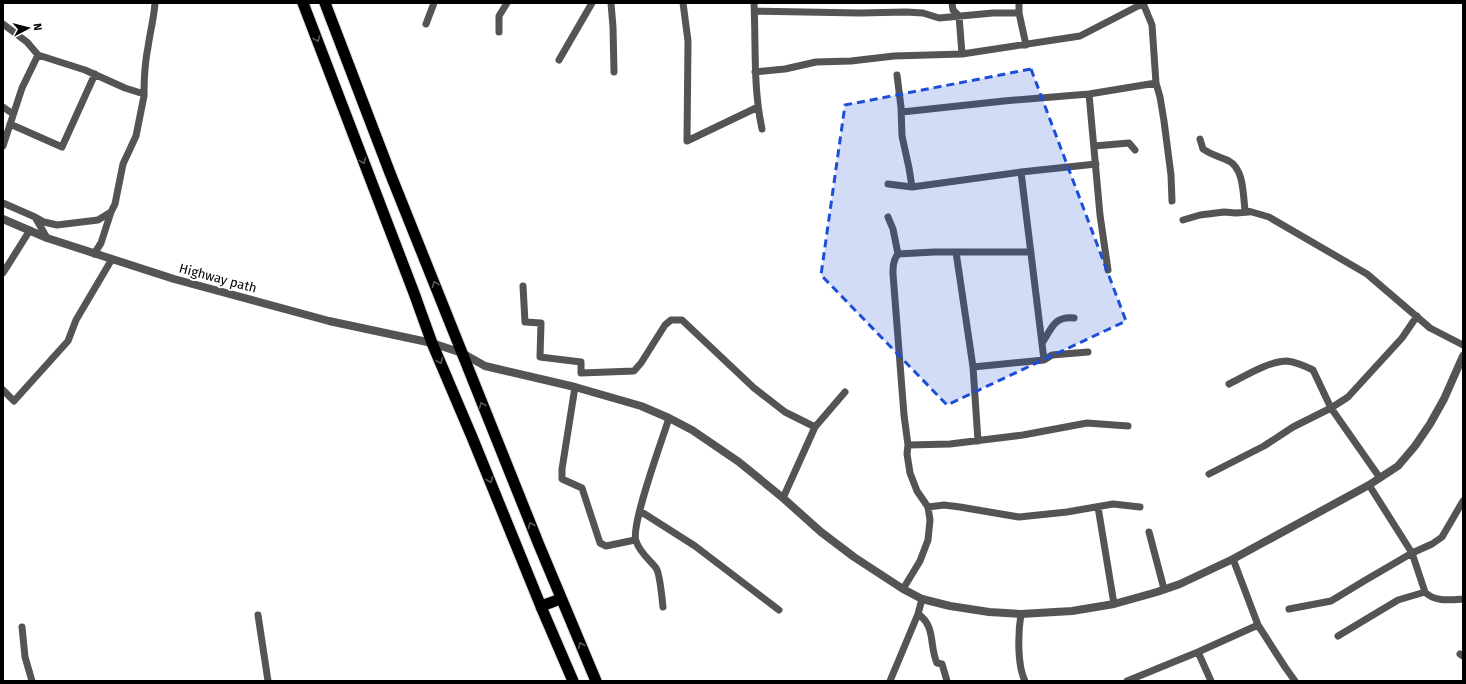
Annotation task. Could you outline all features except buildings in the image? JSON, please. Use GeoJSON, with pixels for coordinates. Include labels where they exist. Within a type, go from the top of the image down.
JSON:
{"type":"FeatureCollection","features":[{"type":"Feature","properties":{"kind":"highway"},"geometry":{"type":"LineString","coordinates":[[303,3],[432,343],[472,436],[542,610],[573,681]]}},
{"type":"Feature","properties":{"kind":"highway"},"geometry":{"type":"LineString","coordinates":[[325,3],[387,166],[538,545],[596,681]]}},
{"type":"Feature","properties":{"kind":"highway"},"geometry":{"type":"LineString","coordinates":[[542,610],[541,607],[561,598]]}},
{"type":"Feature","properties":{"kind":"street"},"geometry":{"type":"LineString","coordinates":[[94,254],[101,243],[115,204],[123,164],[136,136],[144,100],[145,68],[155,3]]}},
{"type":"Feature","properties":{"kind":"street"},"geometry":{"type":"LineString","coordinates":[[426,24],[434,3]]}},
{"type":"Feature","properties":{"kind":"street"},"geometry":{"type":"LineString","coordinates":[[499,32],[499,16],[507,3]]}},
{"type":"Feature","properties":{"kind":"street"},"geometry":{"type":"LineString","coordinates":[[560,60],[592,3]]}},
{"type":"Feature","properties":{"kind":"street"},"geometry":{"type":"LineString","coordinates":[[611,3],[614,72]]}},
{"type":"Feature","properties":{"kind":"street"},"geometry":{"type":"LineString","coordinates":[[683,3],[688,41],[687,141],[758,107]]}},
{"type":"Feature","properties":{"kind":"street"},"geometry":{"type":"LineString","coordinates":[[754,3],[755,72],[758,107],[762,129]]}},
{"type":"Feature","properties":{"kind":"street"},"geometry":{"type":"LineString","coordinates":[[952,3],[953,10],[959,16],[962,54]]}},
{"type":"Feature","properties":{"kind":"street"},"geometry":{"type":"LineString","coordinates":[[1019,3],[1019,13],[1026,45]]}},
{"type":"Feature","properties":{"kind":"street"},"geometry":{"type":"LineString","coordinates":[[755,72],[785,69],[816,62],[851,61],[894,56],[962,54],[1080,36],[1143,3],[1152,25],[1156,83],[1164,121],[1171,175],[1172,200]]}},
{"type":"Feature","properties":{"kind":"street"},"geometry":{"type":"LineString","coordinates":[[755,11],[860,13],[906,12],[923,13],[939,18],[993,13],[1019,13]]}},
{"type":"Feature","properties":{"kind":"street"},"geometry":{"type":"LineString","coordinates":[[3,24],[27,42],[38,55],[95,74],[125,88],[144,94]]}},
{"type":"Feature","properties":{"kind":"street"},"geometry":{"type":"LineString","coordinates":[[3,146],[22,88],[38,55]]}},
{"type":"Feature","properties":{"kind":"street"},"geometry":{"type":"LineString","coordinates":[[10,124],[62,147],[95,74]]}},
{"type":"Feature","properties":{"kind":"street"},"geometry":{"type":"LineString","coordinates":[[897,75],[902,112],[902,136],[912,187]]}},
{"type":"Feature","properties":{"kind":"street"},"geometry":{"type":"LineString","coordinates":[[902,112],[1089,94],[1156,83]]}},
{"type":"Feature","properties":{"kind":"street"},"geometry":{"type":"LineString","coordinates":[[1089,94],[1100,215],[1108,270]]}},
{"type":"Feature","properties":{"kind":"street"},"geometry":{"type":"LineString","coordinates":[[3,107],[13,114]]}},
{"type":"Feature","properties":{"kind":"street"},"geometry":{"type":"LineString","coordinates":[[1200,139],[1203,149],[1212,155],[1229,161],[1236,166],[1240,176],[1245,210],[1269,217],[1367,274],[1430,328],[1463,345]]}},
{"type":"Feature","properties":{"kind":"street"},"geometry":{"type":"LineString","coordinates":[[1094,146],[1129,143],[1135,150]]}},
{"type":"Feature","properties":{"kind":"street"},"geometry":{"type":"LineString","coordinates":[[888,184],[912,187],[1021,172],[1096,164]]}},
{"type":"Feature","properties":{"kind":"street"},"geometry":{"type":"LineString","coordinates":[[1021,172],[1044,360]]}},
{"type":"Feature","properties":{"kind":"street"},"geometry":{"type":"LineString","coordinates":[[3,203],[44,222],[57,225],[98,220],[111,212]]}},
{"type":"Feature","properties":{"kind":"street"},"geometry":{"type":"LineString","coordinates":[[1183,220],[1200,215],[1251,211]]}},
{"type":"Feature","properties":{"kind":"street"},"geometry":{"type":"LineString","coordinates":[[35,217],[47,238]]}},
{"type":"Feature","properties":{"kind":"street"},"geometry":{"type":"LineString","coordinates":[[888,217],[893,229],[898,254],[893,265],[893,274],[904,415],[908,445],[907,454],[910,473],[917,491],[928,507],[930,520],[928,540],[920,561],[903,589]]}},
{"type":"Feature","properties":{"kind":"street","name":"Highway path"},"geometry":{"type":"LineString","coordinates":[[3,219],[47,238],[174,279],[329,321],[432,343],[462,353],[485,366],[575,387],[641,406],[692,430],[739,462],[821,532],[854,557],[903,589],[922,599],[969,609],[1021,614],[1072,611],[1114,604],[1180,584],[1232,559],[1369,485],[1398,466],[1415,446],[1430,424],[1444,399],[1463,356]]}},
{"type":"Feature","properties":{"kind":"street"},"geometry":{"type":"LineString","coordinates":[[3,273],[30,230]]}},
{"type":"Feature","properties":{"kind":"street"},"geometry":{"type":"LineString","coordinates":[[898,254],[934,252],[1031,252]]}},
{"type":"Feature","properties":{"kind":"street"},"geometry":{"type":"LineString","coordinates":[[956,252],[973,367],[978,440]]}},
{"type":"Feature","properties":{"kind":"street"},"geometry":{"type":"LineString","coordinates":[[3,390],[14,401],[68,341],[76,320],[112,259]]}},
{"type":"Feature","properties":{"kind":"street"},"geometry":{"type":"LineString","coordinates":[[523,286],[525,322],[541,322],[540,357],[581,362],[581,373],[634,371],[641,363],[665,324],[671,320],[682,320],[760,393],[785,412],[815,427]]}},
{"type":"Feature","properties":{"kind":"street"},"geometry":{"type":"LineString","coordinates":[[1208,474],[1264,446],[1293,427],[1331,408],[1348,397],[1398,343],[1417,316]]}},
{"type":"Feature","properties":{"kind":"street"},"geometry":{"type":"LineString","coordinates":[[1042,343],[1054,322],[1066,318],[1074,318]]}},
{"type":"Feature","properties":{"kind":"street"},"geometry":{"type":"LineString","coordinates":[[973,367],[1044,360],[1052,355],[1088,352]]}},
{"type":"Feature","properties":{"kind":"street"},"geometry":{"type":"LineString","coordinates":[[1229,384],[1271,364],[1286,361],[1296,362],[1314,370],[1331,408],[1380,478]]}},
{"type":"Feature","properties":{"kind":"street"},"geometry":{"type":"LineString","coordinates":[[575,387],[562,479],[582,488],[600,543],[606,546],[635,540]]}},
{"type":"Feature","properties":{"kind":"street"},"geometry":{"type":"LineString","coordinates":[[783,498],[815,427],[845,392]]}},
{"type":"Feature","properties":{"kind":"street"},"geometry":{"type":"LineString","coordinates":[[663,607],[657,569],[642,554],[635,540],[640,512],[669,418]]}},
{"type":"Feature","properties":{"kind":"street"},"geometry":{"type":"LineString","coordinates":[[908,445],[950,444],[1023,435],[1087,423],[1128,426]]}},
{"type":"Feature","properties":{"kind":"street"},"geometry":{"type":"LineString","coordinates":[[1369,485],[1412,553],[1425,592],[1429,596],[1442,600],[1463,599]]}},
{"type":"Feature","properties":{"kind":"street"},"geometry":{"type":"LineString","coordinates":[[1289,609],[1331,602],[1412,553],[1432,544],[1442,537],[1463,501]]}},
{"type":"Feature","properties":{"kind":"street"},"geometry":{"type":"LineString","coordinates":[[928,507],[944,505],[1019,517],[1067,512],[1117,504],[1140,507]]}},
{"type":"Feature","properties":{"kind":"street"},"geometry":{"type":"LineString","coordinates":[[1098,507],[1114,604]]}},
{"type":"Feature","properties":{"kind":"street"},"geometry":{"type":"LineString","coordinates":[[640,512],[695,546],[779,610]]}},
{"type":"Feature","properties":{"kind":"street"},"geometry":{"type":"LineString","coordinates":[[1149,532],[1164,589]]}},
{"type":"Feature","properties":{"kind":"street"},"geometry":{"type":"LineString","coordinates":[[1232,559],[1258,625],[1295,681]]}},
{"type":"Feature","properties":{"kind":"street"},"geometry":{"type":"LineString","coordinates":[[1338,636],[1398,600],[1425,592]]}},
{"type":"Feature","properties":{"kind":"street"},"geometry":{"type":"LineString","coordinates":[[890,681],[918,614],[922,599]]}},
{"type":"Feature","properties":{"kind":"street"},"geometry":{"type":"LineString","coordinates":[[918,614],[925,618],[931,634],[937,663],[942,664],[944,667],[947,681]]}},
{"type":"Feature","properties":{"kind":"street"},"geometry":{"type":"LineString","coordinates":[[1021,614],[1018,632],[1022,674],[1025,681]]}},
{"type":"Feature","properties":{"kind":"street"},"geometry":{"type":"LineString","coordinates":[[258,615],[268,681]]}},
{"type":"Feature","properties":{"kind":"street"},"geometry":{"type":"LineString","coordinates":[[1127,681],[1198,652],[1258,625]]}},
{"type":"Feature","properties":{"kind":"street"},"geometry":{"type":"LineString","coordinates":[[22,628],[25,657],[32,681]]}},
{"type":"Feature","properties":{"kind":"street"},"geometry":{"type":"LineString","coordinates":[[1198,652],[1212,681]]}},
{"type":"Feature","properties":{"kind":"highlighted area"},"geometry":{"type":"Polygon","coordinates":[[[1031,69],[1126,321],[947,405],[821,275],[845,105],[1031,69]]]}}]}
